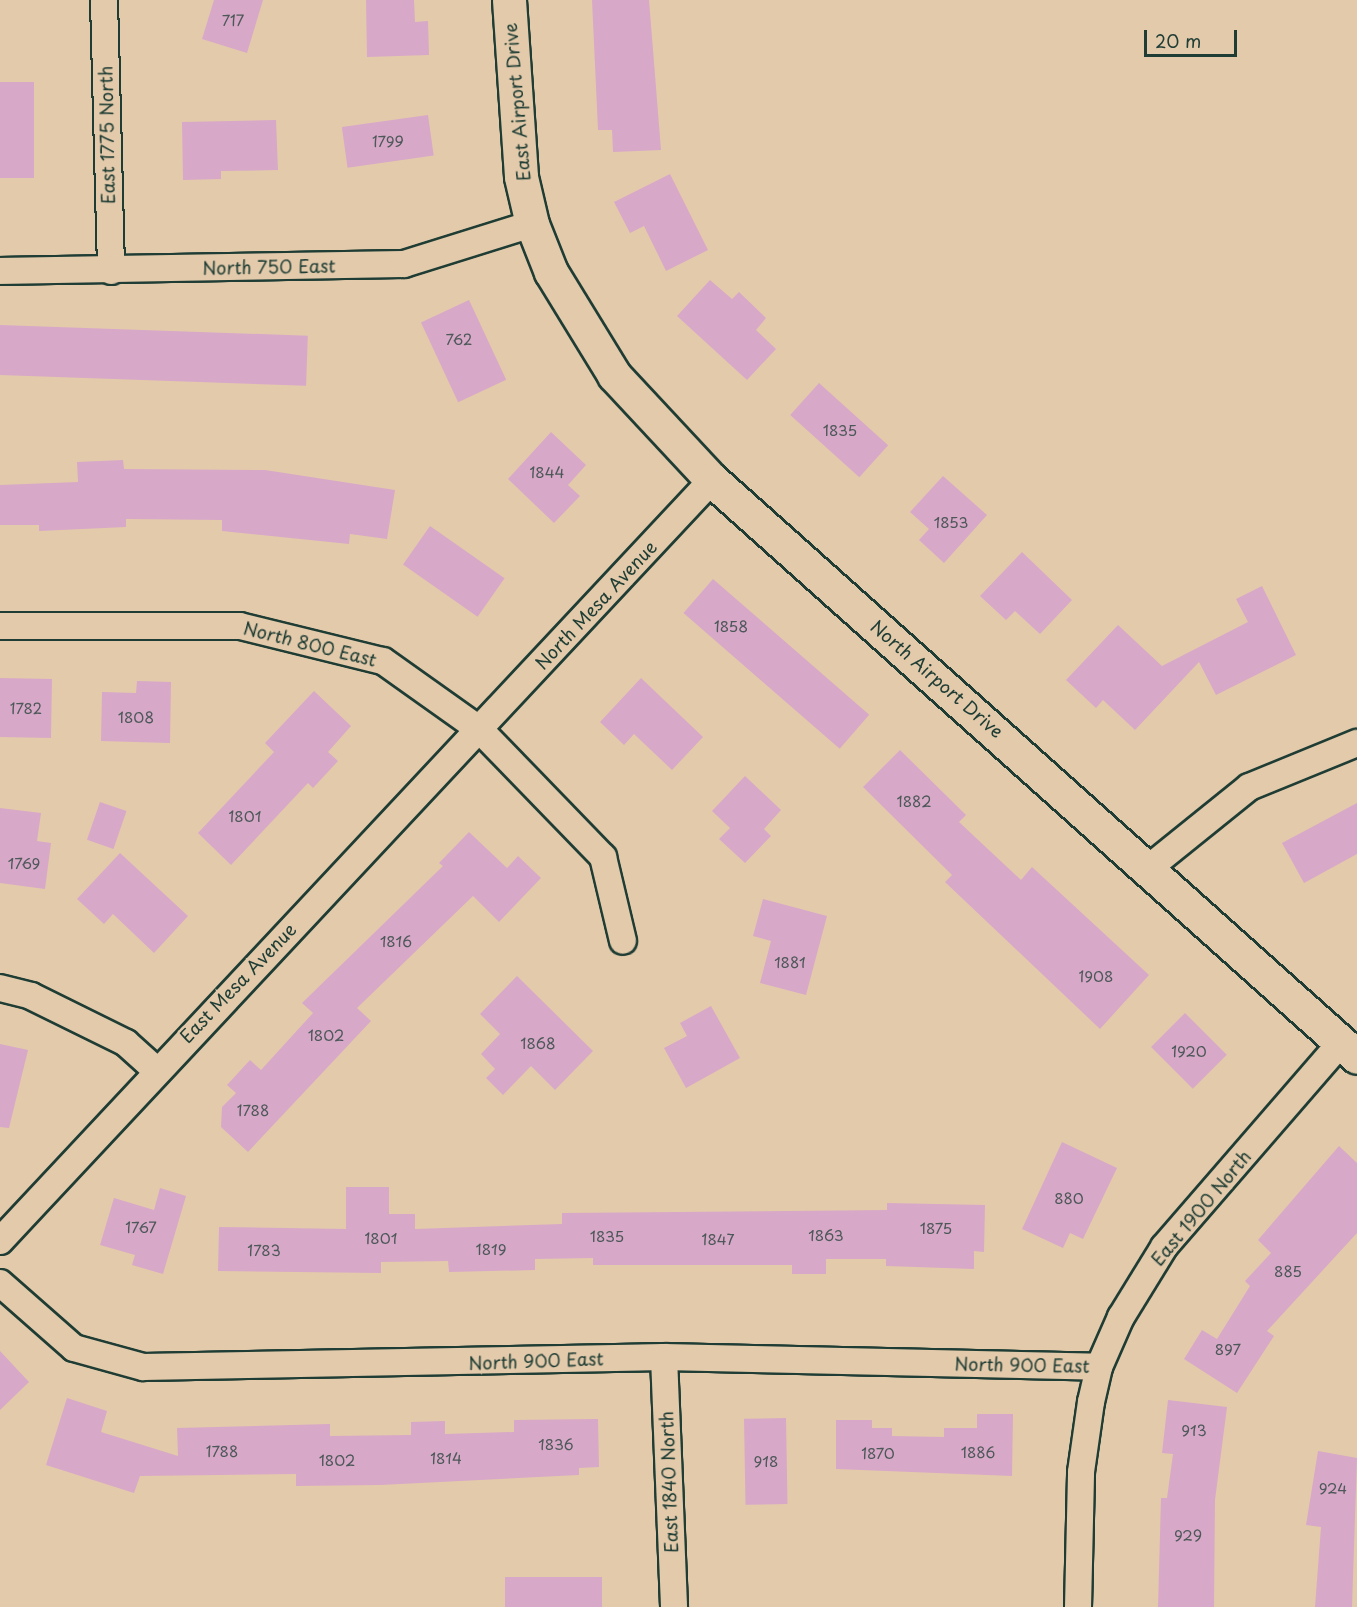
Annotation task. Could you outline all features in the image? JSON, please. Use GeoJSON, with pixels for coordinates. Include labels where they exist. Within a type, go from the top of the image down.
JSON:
{"type":"FeatureCollection","features":[{"type":"Feature","properties":{"kind":"street","name":"East 1775 North"},"geometry":{"type":"LineString","coordinates":[[104,0],[111,271]]}},
{"type":"Feature","properties":{"kind":"street","name":"East Airport Drive"},"geometry":{"type":"LineString","coordinates":[[509,0],[521,177],[532,224],[551,272]]}},
{"type":"Feature","properties":{"kind":"street","name":"North 750 East"},"geometry":{"type":"LineString","coordinates":[[0,272],[404,264],[532,224]]}},
{"type":"Feature","properties":{"kind":"street","name":"North Airport Drive"},"geometry":{"type":"LineString","coordinates":[[551,272],[614,375],[712,480],[1150,867],[1349,1050]]}},
{"type":"Feature","properties":{"kind":"street","name":"North Mesa Avenue"},"geometry":{"type":"LineString","coordinates":[[480,730],[712,480]]}},
{"type":"Feature","properties":{"kind":"street","name":"North 800 East"},"geometry":{"type":"LineString","coordinates":[[0,626],[240,626],[383,661],[480,730],[603,857],[623,941]]}},
{"type":"Feature","properties":{"kind":"street","name":"East Mesa Avenue"},"geometry":{"type":"LineString","coordinates":[[0,1241],[156,1070],[480,730]]}},
{"type":"Feature","properties":{"kind":"street"},"geometry":{"type":"LineString","coordinates":[[1150,867],[1250,787],[1357,743]]}},
{"type":"Feature","properties":{"kind":"street"},"geometry":{"type":"LineString","coordinates":[[0,988],[31,996],[126,1043],[156,1070]]}},
{"type":"Feature","properties":{"kind":"street","name":"East 1900 North"},"geometry":{"type":"LineString","coordinates":[[1078,1607],[1081,1472],[1099,1367],[1137,1287],[1164,1248],[1349,1050]]}},
{"type":"Feature","properties":{"kind":"street","name":"North 900 East"},"geometry":{"type":"LineString","coordinates":[[0,1283],[74,1348],[143,1367],[664,1357],[1099,1367]]}},
{"type":"Feature","properties":{"kind":"street","name":"East 1840 North"},"geometry":{"type":"LineString","coordinates":[[664,1357],[674,1607]]}},
{"type":"Feature","properties":{"kind":"building"},"geometry":{"type":"Polygon","coordinates":[[[214,0],[263,0],[247,53],[202,39],[214,0]]]}},
{"type":"Feature","properties":{"kind":"building"},"geometry":{"type":"Polygon","coordinates":[[[366,0],[414,0],[415,22],[428,21],[429,55],[367,57],[366,0]]]}},
{"type":"Feature","properties":{"kind":"building"},"geometry":{"type":"Polygon","coordinates":[[[592,0],[649,0],[661,150],[613,152],[612,130],[598,130],[592,0]]]}},
{"type":"Feature","properties":{"kind":"building"},"geometry":{"type":"Polygon","coordinates":[[[0,82],[34,82],[34,178],[0,178],[0,82]]]}},
{"type":"Feature","properties":{"kind":"building"},"geometry":{"type":"Polygon","coordinates":[[[428,115],[434,156],[348,168],[342,127],[428,115]]]}},
{"type":"Feature","properties":{"kind":"building"},"geometry":{"type":"Polygon","coordinates":[[[276,120],[278,170],[221,171],[221,179],[183,180],[182,122],[276,120]]]}},
{"type":"Feature","properties":{"kind":"building"},"geometry":{"type":"Polygon","coordinates":[[[670,174],[708,250],[666,271],[644,226],[630,233],[614,202],[670,174]]]}},
{"type":"Feature","properties":{"kind":"building"},"geometry":{"type":"Polygon","coordinates":[[[710,280],[732,299],[739,292],[766,318],[756,330],[776,349],[747,380],[677,316],[710,280]]]}},
{"type":"Feature","properties":{"kind":"building"},"geometry":{"type":"Polygon","coordinates":[[[469,300],[506,380],[458,402],[421,322],[469,300]]]}},
{"type":"Feature","properties":{"kind":"building"},"geometry":{"type":"Polygon","coordinates":[[[0,325],[308,336],[306,386],[0,375],[0,325]]]}},
{"type":"Feature","properties":{"kind":"building"},"geometry":{"type":"Polygon","coordinates":[[[819,383],[888,445],[859,477],[790,415],[819,383]]]}},
{"type":"Feature","properties":{"kind":"building"},"geometry":{"type":"Polygon","coordinates":[[[551,432],[586,465],[568,485],[580,496],[554,523],[508,479],[551,432]]]}},
{"type":"Feature","properties":{"kind":"building"},"geometry":{"type":"Polygon","coordinates":[[[123,460],[124,469],[265,470],[395,490],[387,539],[350,534],[349,544],[222,531],[222,520],[126,519],[126,527],[39,531],[39,525],[0,525],[0,485],[78,482],[77,462],[123,460]]]}},
{"type":"Feature","properties":{"kind":"building"},"geometry":{"type":"Polygon","coordinates":[[[943,476],[987,515],[944,563],[919,540],[929,529],[910,512],[943,476]]]}},
{"type":"Feature","properties":{"kind":"building"},"geometry":{"type":"Polygon","coordinates":[[[430,526],[505,578],[478,617],[403,565],[430,526]]]}},
{"type":"Feature","properties":{"kind":"building"},"geometry":{"type":"Polygon","coordinates":[[[1022,552],[1072,600],[1040,634],[1015,611],[1006,620],[980,596],[1022,552]]]}},
{"type":"Feature","properties":{"kind":"building"},"geometry":{"type":"Polygon","coordinates":[[[713,579],[869,715],[840,749],[683,613],[713,579]]]}},
{"type":"Feature","properties":{"kind":"building"},"geometry":{"type":"Polygon","coordinates":[[[1262,586],[1296,655],[1216,695],[1199,662],[1135,730],[1103,700],[1096,708],[1066,680],[1118,625],[1162,666],[1248,622],[1236,599],[1262,586]]]}},
{"type":"Feature","properties":{"kind":"building"},"geometry":{"type":"Polygon","coordinates":[[[0,678],[52,679],[51,738],[0,737],[0,678]]]}},
{"type":"Feature","properties":{"kind":"building"},"geometry":{"type":"Polygon","coordinates":[[[641,678],[703,737],[672,770],[634,734],[624,745],[600,722],[641,678]]]}},
{"type":"Feature","properties":{"kind":"building"},"geometry":{"type":"Polygon","coordinates":[[[137,681],[171,682],[170,743],[101,741],[102,692],[136,693],[137,681]]]}},
{"type":"Feature","properties":{"kind":"building"},"geometry":{"type":"Polygon","coordinates":[[[314,691],[351,726],[328,752],[338,761],[313,788],[308,783],[231,865],[198,833],[274,752],[265,743],[314,691]]]}},
{"type":"Feature","properties":{"kind":"building"},"geometry":{"type":"Polygon","coordinates":[[[900,750],[966,815],[959,822],[1021,880],[1032,867],[1149,975],[1100,1029],[945,882],[952,875],[863,787],[900,750]]]}},
{"type":"Feature","properties":{"kind":"building"},"geometry":{"type":"Polygon","coordinates":[[[745,776],[781,810],[764,829],[771,836],[745,863],[719,839],[730,828],[712,811],[745,776]]]}},
{"type":"Feature","properties":{"kind":"building"},"geometry":{"type":"Polygon","coordinates":[[[100,802],[126,811],[113,849],[87,840],[100,802]]]}},
{"type":"Feature","properties":{"kind":"building"},"geometry":{"type":"Polygon","coordinates":[[[1357,803],[1357,854],[1304,883],[1282,843],[1357,803]]]}},
{"type":"Feature","properties":{"kind":"building"},"geometry":{"type":"Polygon","coordinates":[[[0,808],[41,813],[37,841],[51,843],[45,889],[0,883],[0,808]]]}},
{"type":"Feature","properties":{"kind":"building"},"geometry":{"type":"Polygon","coordinates":[[[469,832],[507,868],[518,856],[541,878],[499,922],[473,896],[357,1008],[371,1021],[248,1152],[221,1127],[222,1107],[236,1093],[227,1085],[250,1060],[261,1070],[313,1013],[302,1003],[443,866],[439,863],[469,832]]]}},
{"type":"Feature","properties":{"kind":"building"},"geometry":{"type":"Polygon","coordinates":[[[120,853],[188,916],[154,953],[113,914],[104,924],[77,899],[120,853]]]}},
{"type":"Feature","properties":{"kind":"building"},"geometry":{"type":"Polygon","coordinates":[[[763,899],[827,916],[806,995],[760,983],[771,941],[753,936],[763,899]]]}},
{"type":"Feature","properties":{"kind":"building"},"geometry":{"type":"Polygon","coordinates":[[[517,976],[593,1051],[555,1090],[531,1066],[503,1095],[486,1078],[495,1069],[481,1054],[500,1034],[480,1014],[517,976]]]}},
{"type":"Feature","properties":{"kind":"building"},"geometry":{"type":"Polygon","coordinates":[[[711,1006],[740,1058],[686,1088],[664,1048],[687,1036],[680,1023],[711,1006]]]}},
{"type":"Feature","properties":{"kind":"building"},"geometry":{"type":"Polygon","coordinates":[[[1185,1013],[1227,1055],[1193,1089],[1151,1047],[1185,1013]]]}},
{"type":"Feature","properties":{"kind":"building"},"geometry":{"type":"Polygon","coordinates":[[[0,1044],[28,1050],[9,1128],[0,1127],[0,1044]]]}},
{"type":"Feature","properties":{"kind":"building"},"geometry":{"type":"Polygon","coordinates":[[[1062,1142],[1117,1168],[1083,1239],[1070,1233],[1063,1248],[1022,1229],[1062,1142]]]}},
{"type":"Feature","properties":{"kind":"building"},"geometry":{"type":"Polygon","coordinates":[[[1339,1146],[1357,1163],[1357,1233],[1267,1331],[1274,1336],[1237,1393],[1184,1359],[1202,1330],[1217,1339],[1250,1286],[1245,1281],[1271,1253],[1258,1240],[1339,1146]]]}},
{"type":"Feature","properties":{"kind":"building"},"geometry":{"type":"Polygon","coordinates":[[[346,1187],[389,1187],[389,1214],[415,1214],[415,1229],[562,1224],[562,1213],[887,1210],[887,1203],[985,1205],[984,1252],[974,1251],[974,1269],[886,1266],[886,1259],[826,1259],[826,1274],[792,1274],[792,1265],[593,1265],[593,1258],[535,1259],[535,1270],[449,1272],[448,1261],[381,1262],[381,1273],[218,1271],[219,1227],[346,1229],[346,1187]]]}},
{"type":"Feature","properties":{"kind":"building"},"geometry":{"type":"Polygon","coordinates":[[[160,1188],[186,1196],[163,1274],[132,1265],[135,1255],[100,1245],[114,1198],[154,1210],[160,1188]]]}},
{"type":"Feature","properties":{"kind":"building"},"geometry":{"type":"Polygon","coordinates":[[[0,1351],[29,1382],[0,1410],[0,1351]]]}},
{"type":"Feature","properties":{"kind":"building"},"geometry":{"type":"Polygon","coordinates":[[[67,1398],[107,1411],[101,1432],[178,1456],[177,1428],[330,1424],[330,1436],[411,1435],[411,1422],[445,1421],[445,1434],[514,1432],[514,1420],[598,1419],[599,1467],[579,1468],[579,1475],[380,1485],[296,1486],[296,1474],[140,1476],[134,1493],[46,1465],[67,1398]]]}},
{"type":"Feature","properties":{"kind":"building"},"geometry":{"type":"Polygon","coordinates":[[[1168,1400],[1227,1407],[1215,1500],[1214,1607],[1158,1607],[1161,1498],[1167,1498],[1173,1454],[1162,1453],[1168,1400]]]}},
{"type":"Feature","properties":{"kind":"building"},"geometry":{"type":"Polygon","coordinates":[[[977,1414],[1013,1414],[1012,1476],[836,1469],[836,1420],[872,1420],[872,1428],[892,1428],[892,1436],[944,1437],[944,1428],[977,1428],[977,1414]]]}},
{"type":"Feature","properties":{"kind":"building"},"geometry":{"type":"Polygon","coordinates":[[[786,1418],[788,1504],[746,1505],[744,1419],[786,1418]]]}},
{"type":"Feature","properties":{"kind":"building"},"geometry":{"type":"Polygon","coordinates":[[[1318,1451],[1357,1458],[1352,1607],[1315,1607],[1321,1527],[1306,1525],[1318,1451]]]}},
{"type":"Feature","properties":{"kind":"building"},"geometry":{"type":"Polygon","coordinates":[[[505,1577],[602,1577],[602,1607],[505,1607],[505,1577]]]}}]}
